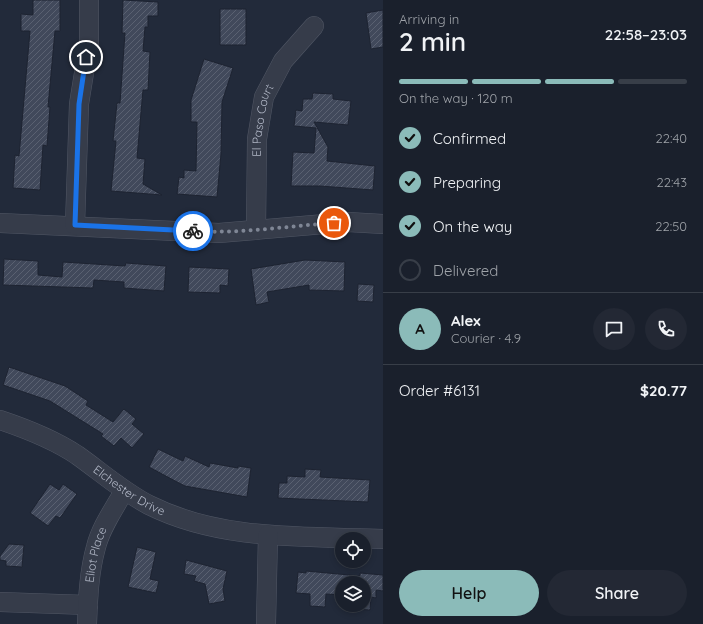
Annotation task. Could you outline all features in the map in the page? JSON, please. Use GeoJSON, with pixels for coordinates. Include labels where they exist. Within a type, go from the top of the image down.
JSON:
{"type":"FeatureCollection","features":[{"type":"Feature","properties":{"kind":"street"},"geometry":{"type":"LineString","coordinates":[[75,225],[79,104],[89,42],[89,0]]}},
{"type":"Feature","properties":{"kind":"street","name":"El Paso Court"},"geometry":{"type":"LineString","coordinates":[[256,230],[257,138],[264,97],[283,61],[314,26]]}},
{"type":"Feature","properties":{"kind":"street"},"geometry":{"type":"LineString","coordinates":[[0,223],[75,225],[219,233],[348,222],[383,224]]}},
{"type":"Feature","properties":{"kind":"street","name":"Elchester Drive"},"geometry":{"type":"LineString","coordinates":[[0,420],[49,438],[77,455],[124,491],[183,520],[224,531],[268,535],[383,539]]}},
{"type":"Feature","properties":{"kind":"street","name":"Eliot Place"},"geometry":{"type":"LineString","coordinates":[[87,624],[96,546],[108,519],[124,491]]}},
{"type":"Feature","properties":{"kind":"street"},"geometry":{"type":"LineString","coordinates":[[266,624],[268,535]]}},
{"type":"Feature","properties":{"kind":"street"},"geometry":{"type":"LineString","coordinates":[[0,602],[88,605]]}},
{"type":"Feature","properties":{"kind":"building"},"geometry":{"type":"Polygon","coordinates":[[[33,0],[60,0],[60,31],[55,31],[48,107],[50,107],[47,146],[43,145],[40,190],[13,188],[15,155],[19,156],[30,31],[21,31],[21,14],[33,15],[33,0]]]}},
{"type":"Feature","properties":{"kind":"building"},"geometry":{"type":"Polygon","coordinates":[[[123,0],[158,2],[158,16],[148,16],[148,27],[145,27],[143,51],[150,52],[148,90],[143,90],[137,158],[145,159],[143,184],[162,195],[111,191],[116,141],[113,141],[117,103],[120,103],[125,33],[122,33],[123,0]]]}},
{"type":"Feature","properties":{"kind":"building"},"geometry":{"type":"Polygon","coordinates":[[[220,9],[246,9],[246,45],[220,45],[220,9]]]}},
{"type":"Feature","properties":{"kind":"building"},"geometry":{"type":"Polygon","coordinates":[[[383,10],[383,47],[371,49],[366,13],[383,10]]]}},
{"type":"Feature","properties":{"kind":"building"},"geometry":{"type":"Polygon","coordinates":[[[204,59],[233,68],[222,102],[221,154],[217,197],[177,194],[179,177],[184,178],[184,170],[196,171],[197,122],[191,122],[191,100],[204,59]]]}},
{"type":"Feature","properties":{"kind":"building"},"geometry":{"type":"Polygon","coordinates":[[[313,93],[333,94],[333,99],[351,101],[348,125],[314,122],[328,147],[327,161],[375,166],[373,190],[320,186],[291,186],[293,152],[314,153],[316,128],[294,126],[296,110],[302,111],[303,99],[312,99],[313,93]]]}},
{"type":"Feature","properties":{"kind":"building"},"geometry":{"type":"Polygon","coordinates":[[[4,259],[38,261],[38,275],[62,277],[63,262],[125,266],[126,263],[166,266],[164,291],[124,288],[124,282],[94,280],[93,288],[3,285],[4,259]]]}},
{"type":"Feature","properties":{"kind":"building"},"geometry":{"type":"Polygon","coordinates":[[[305,260],[345,262],[344,291],[309,290],[309,285],[267,292],[269,302],[256,305],[251,269],[305,260]]]}},
{"type":"Feature","properties":{"kind":"building"},"geometry":{"type":"Polygon","coordinates":[[[189,267],[229,269],[228,286],[220,285],[220,293],[188,292],[189,267]]]}},
{"type":"Feature","properties":{"kind":"building"},"geometry":{"type":"Polygon","coordinates":[[[358,284],[374,285],[373,302],[357,301],[358,284]]]}},
{"type":"Feature","properties":{"kind":"building"},"geometry":{"type":"Polygon","coordinates":[[[9,367],[65,386],[88,401],[86,405],[113,422],[124,409],[136,419],[132,424],[144,434],[132,448],[121,438],[114,446],[101,436],[103,434],[50,401],[3,385],[9,367]]]}},
{"type":"Feature","properties":{"kind":"building"},"geometry":{"type":"Polygon","coordinates":[[[158,449],[183,461],[185,456],[209,467],[210,463],[238,468],[238,466],[251,468],[247,497],[185,486],[149,467],[158,449]]]}},
{"type":"Feature","properties":{"kind":"building"},"geometry":{"type":"Polygon","coordinates":[[[305,469],[321,470],[320,477],[370,480],[368,502],[278,498],[279,483],[287,483],[287,476],[305,477],[305,469]]]}},
{"type":"Feature","properties":{"kind":"building"},"geometry":{"type":"Polygon","coordinates":[[[50,484],[59,490],[63,484],[77,494],[60,518],[56,516],[48,526],[30,513],[50,484]]]}},
{"type":"Feature","properties":{"kind":"building"},"geometry":{"type":"Polygon","coordinates":[[[9,544],[24,545],[22,567],[6,566],[6,561],[0,560],[0,556],[9,544]]]}},
{"type":"Feature","properties":{"kind":"building"},"geometry":{"type":"Polygon","coordinates":[[[137,547],[156,552],[150,579],[159,581],[156,593],[128,587],[137,547]]]}},
{"type":"Feature","properties":{"kind":"building"},"geometry":{"type":"Polygon","coordinates":[[[186,560],[227,571],[223,589],[225,601],[209,604],[205,584],[194,581],[196,576],[184,574],[186,560]]]}},
{"type":"Feature","properties":{"kind":"building"},"geometry":{"type":"Polygon","coordinates":[[[306,571],[360,576],[335,576],[335,595],[326,594],[325,607],[310,606],[310,594],[296,593],[298,572],[306,573],[306,571]]]}},
{"type":"Feature","properties":{"kind":"building"},"geometry":{"type":"Polygon","coordinates":[[[360,573],[383,575],[383,591],[376,590],[376,598],[371,597],[371,576],[360,576],[360,573]]]}},
{"type":"Feature","properties":{"kind":"way so far"},"geometry":{"type":"LineString","coordinates":[[193,231],[219,233],[334,223]]}},
{"type":"Feature","properties":{"kind":"route"},"geometry":{"type":"LineString","coordinates":[[86,57],[79,104],[75,225],[193,231]]}}]}
